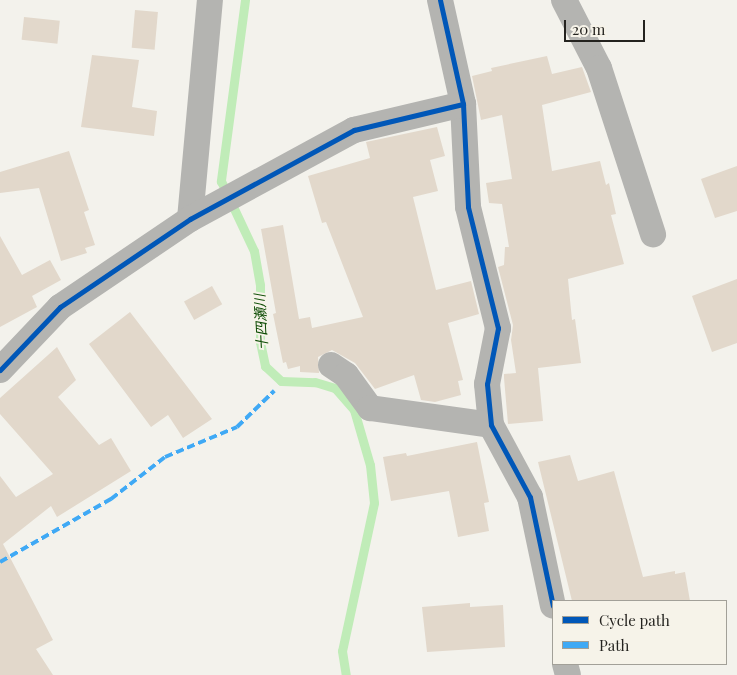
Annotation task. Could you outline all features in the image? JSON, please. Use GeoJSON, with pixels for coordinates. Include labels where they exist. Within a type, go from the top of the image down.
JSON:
{"type":"FeatureCollection","features":[{"type":"Feature","properties":{"kind":"street"},"geometry":{"type":"LineString","coordinates":[[190,219],[210,0]]}},
{"type":"Feature","properties":{"kind":"street"},"geometry":{"type":"LineString","coordinates":[[440,0],[463,104],[468,207],[498,328],[487,384],[491,425],[530,497],[552,601]]}},
{"type":"Feature","properties":{"kind":"street"},"geometry":{"type":"LineString","coordinates":[[564,0],[599,68],[653,234]]}},
{"type":"Feature","properties":{"kind":"street"},"geometry":{"type":"LineString","coordinates":[[0,370],[60,308],[190,219],[354,130],[463,104]]}},
{"type":"Feature","properties":{"kind":"street"},"geometry":{"type":"LineString","coordinates":[[331,365],[346,375],[370,408],[491,425]]}},
{"type":"Feature","properties":{"kind":"building"},"geometry":{"type":"Polygon","coordinates":[[[135,10],[158,12],[155,50],[132,48],[135,10]]]}},
{"type":"Feature","properties":{"kind":"building"},"geometry":{"type":"Polygon","coordinates":[[[24,17],[60,21],[57,44],[22,40],[24,17]]]}},
{"type":"Feature","properties":{"kind":"building"},"geometry":{"type":"Polygon","coordinates":[[[92,55],[139,60],[132,107],[157,111],[154,136],[81,127],[92,55]]]}},
{"type":"Feature","properties":{"kind":"building"},"geometry":{"type":"Polygon","coordinates":[[[547,56],[552,74],[582,67],[591,92],[542,105],[552,171],[600,161],[606,185],[609,183],[616,214],[611,215],[624,264],[568,279],[572,320],[575,319],[581,363],[538,368],[543,421],[508,424],[504,374],[516,373],[511,340],[513,325],[498,267],[504,265],[505,247],[509,247],[502,204],[489,203],[486,183],[512,179],[502,115],[481,120],[472,76],[492,71],[491,68],[547,56]]]}},
{"type":"Feature","properties":{"kind":"building"},"geometry":{"type":"Polygon","coordinates":[[[437,127],[445,156],[430,160],[438,191],[413,197],[436,290],[471,281],[479,314],[448,323],[463,380],[458,381],[461,395],[435,402],[421,400],[414,375],[375,389],[355,363],[332,350],[318,357],[319,373],[300,372],[300,366],[288,369],[286,362],[283,363],[273,314],[276,313],[261,229],[283,225],[299,319],[310,317],[312,328],[363,317],[326,222],[322,223],[308,176],[370,158],[366,142],[437,127]]]}},
{"type":"Feature","properties":{"kind":"building"},"geometry":{"type":"Polygon","coordinates":[[[69,151],[89,210],[84,212],[95,245],[85,248],[87,253],[61,261],[39,188],[0,193],[0,172],[69,151]]]}},
{"type":"Feature","properties":{"kind":"building"},"geometry":{"type":"Polygon","coordinates":[[[737,166],[737,211],[715,218],[701,179],[737,166]]]}},
{"type":"Feature","properties":{"kind":"building"},"geometry":{"type":"Polygon","coordinates":[[[0,236],[22,275],[50,260],[61,280],[32,296],[37,307],[0,327],[0,236]]]}},
{"type":"Feature","properties":{"kind":"building"},"geometry":{"type":"Polygon","coordinates":[[[737,279],[737,343],[712,352],[692,296],[737,279]]]}},
{"type":"Feature","properties":{"kind":"building"},"geometry":{"type":"Polygon","coordinates":[[[212,286],[222,304],[194,320],[184,302],[212,286]]]}},
{"type":"Feature","properties":{"kind":"building"},"geometry":{"type":"Polygon","coordinates":[[[130,312],[212,419],[183,438],[168,415],[151,427],[89,344],[130,312]]]}},
{"type":"Feature","properties":{"kind":"building"},"geometry":{"type":"Polygon","coordinates":[[[57,347],[76,380],[58,397],[99,445],[111,438],[131,471],[57,517],[51,506],[3,544],[53,640],[36,649],[53,675],[0,675],[0,476],[16,497],[53,474],[0,414],[0,398],[57,347]]]}},
{"type":"Feature","properties":{"kind":"building"},"geometry":{"type":"Polygon","coordinates":[[[477,442],[489,502],[484,503],[489,531],[458,537],[449,491],[391,501],[383,457],[406,453],[407,456],[477,442]]]}},
{"type":"Feature","properties":{"kind":"building"},"geometry":{"type":"Polygon","coordinates":[[[570,455],[578,481],[614,471],[643,577],[675,571],[675,574],[685,572],[690,600],[572,600],[538,462],[570,455]]]}},
{"type":"Feature","properties":{"kind":"building"},"geometry":{"type":"Polygon","coordinates":[[[470,603],[470,607],[503,605],[505,647],[427,652],[422,607],[470,603]]]}},
{"type":"Feature","properties":{"kind":"waterway","name":"十四瀬川"},"geometry":{"type":"LineString","coordinates":[[245,0],[221,181],[254,251],[260,285],[260,342],[265,366],[281,381],[315,382],[335,388],[354,410],[370,465],[374,503],[342,651],[346,675]]}},
{"type":"Feature","properties":{"kind":"marked path"},"geometry":{"type":"LineString","coordinates":[[0,562],[111,499],[165,457],[237,427],[274,391]]}},
{"type":"Feature","properties":{"kind":"cycle path"},"geometry":{"type":"LineString","coordinates":[[440,0],[463,104],[468,207],[498,328],[487,384],[491,425],[530,497],[552,601]]}},
{"type":"Feature","properties":{"kind":"cycle path"},"geometry":{"type":"LineString","coordinates":[[0,370],[60,307],[190,219],[354,130],[463,104]]}}]}
